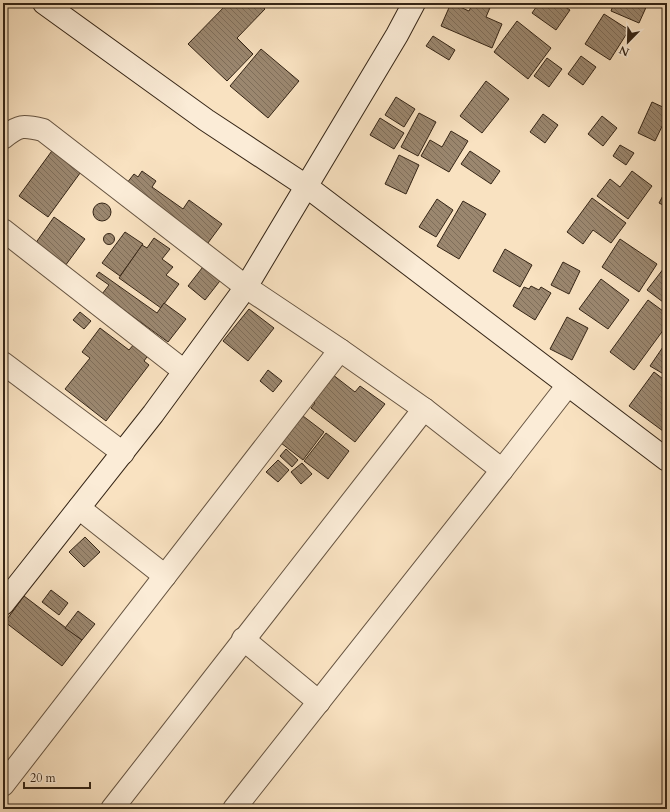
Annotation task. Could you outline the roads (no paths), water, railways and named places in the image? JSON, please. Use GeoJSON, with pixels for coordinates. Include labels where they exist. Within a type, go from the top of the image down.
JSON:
{"type":"FeatureCollection","features":[{"type":"Feature","properties":{"kind":"street"},"geometry":{"type":"LineString","coordinates":[[44,3],[206,120],[306,186],[667,460]]}},
{"type":"Feature","properties":{"kind":"street"},"geometry":{"type":"LineString","coordinates":[[5,598],[123,453],[246,287],[398,35],[414,3]]}},
{"type":"Feature","properties":{"kind":"street"},"geometry":{"type":"LineString","coordinates":[[3,138],[15,128],[28,127],[43,130],[246,287],[424,409],[502,470]]}},
{"type":"Feature","properties":{"kind":"street"},"geometry":{"type":"LineString","coordinates":[[3,230],[184,371]]}},
{"type":"Feature","properties":{"kind":"street"},"geometry":{"type":"LineString","coordinates":[[3,785],[340,350]]}},
{"type":"Feature","properties":{"kind":"street"},"geometry":{"type":"LineString","coordinates":[[3,363],[123,453]]}},
{"type":"Feature","properties":{"kind":"street"},"geometry":{"type":"LineString","coordinates":[[234,809],[568,385]]}},
{"type":"Feature","properties":{"kind":"street"},"geometry":{"type":"LineString","coordinates":[[112,809],[424,409]]}},
{"type":"Feature","properties":{"kind":"street"},"geometry":{"type":"LineString","coordinates":[[79,508],[165,576]]}},
{"type":"Feature","properties":{"kind":"street"},"geometry":{"type":"LineString","coordinates":[[243,640],[319,702]]}}]}
